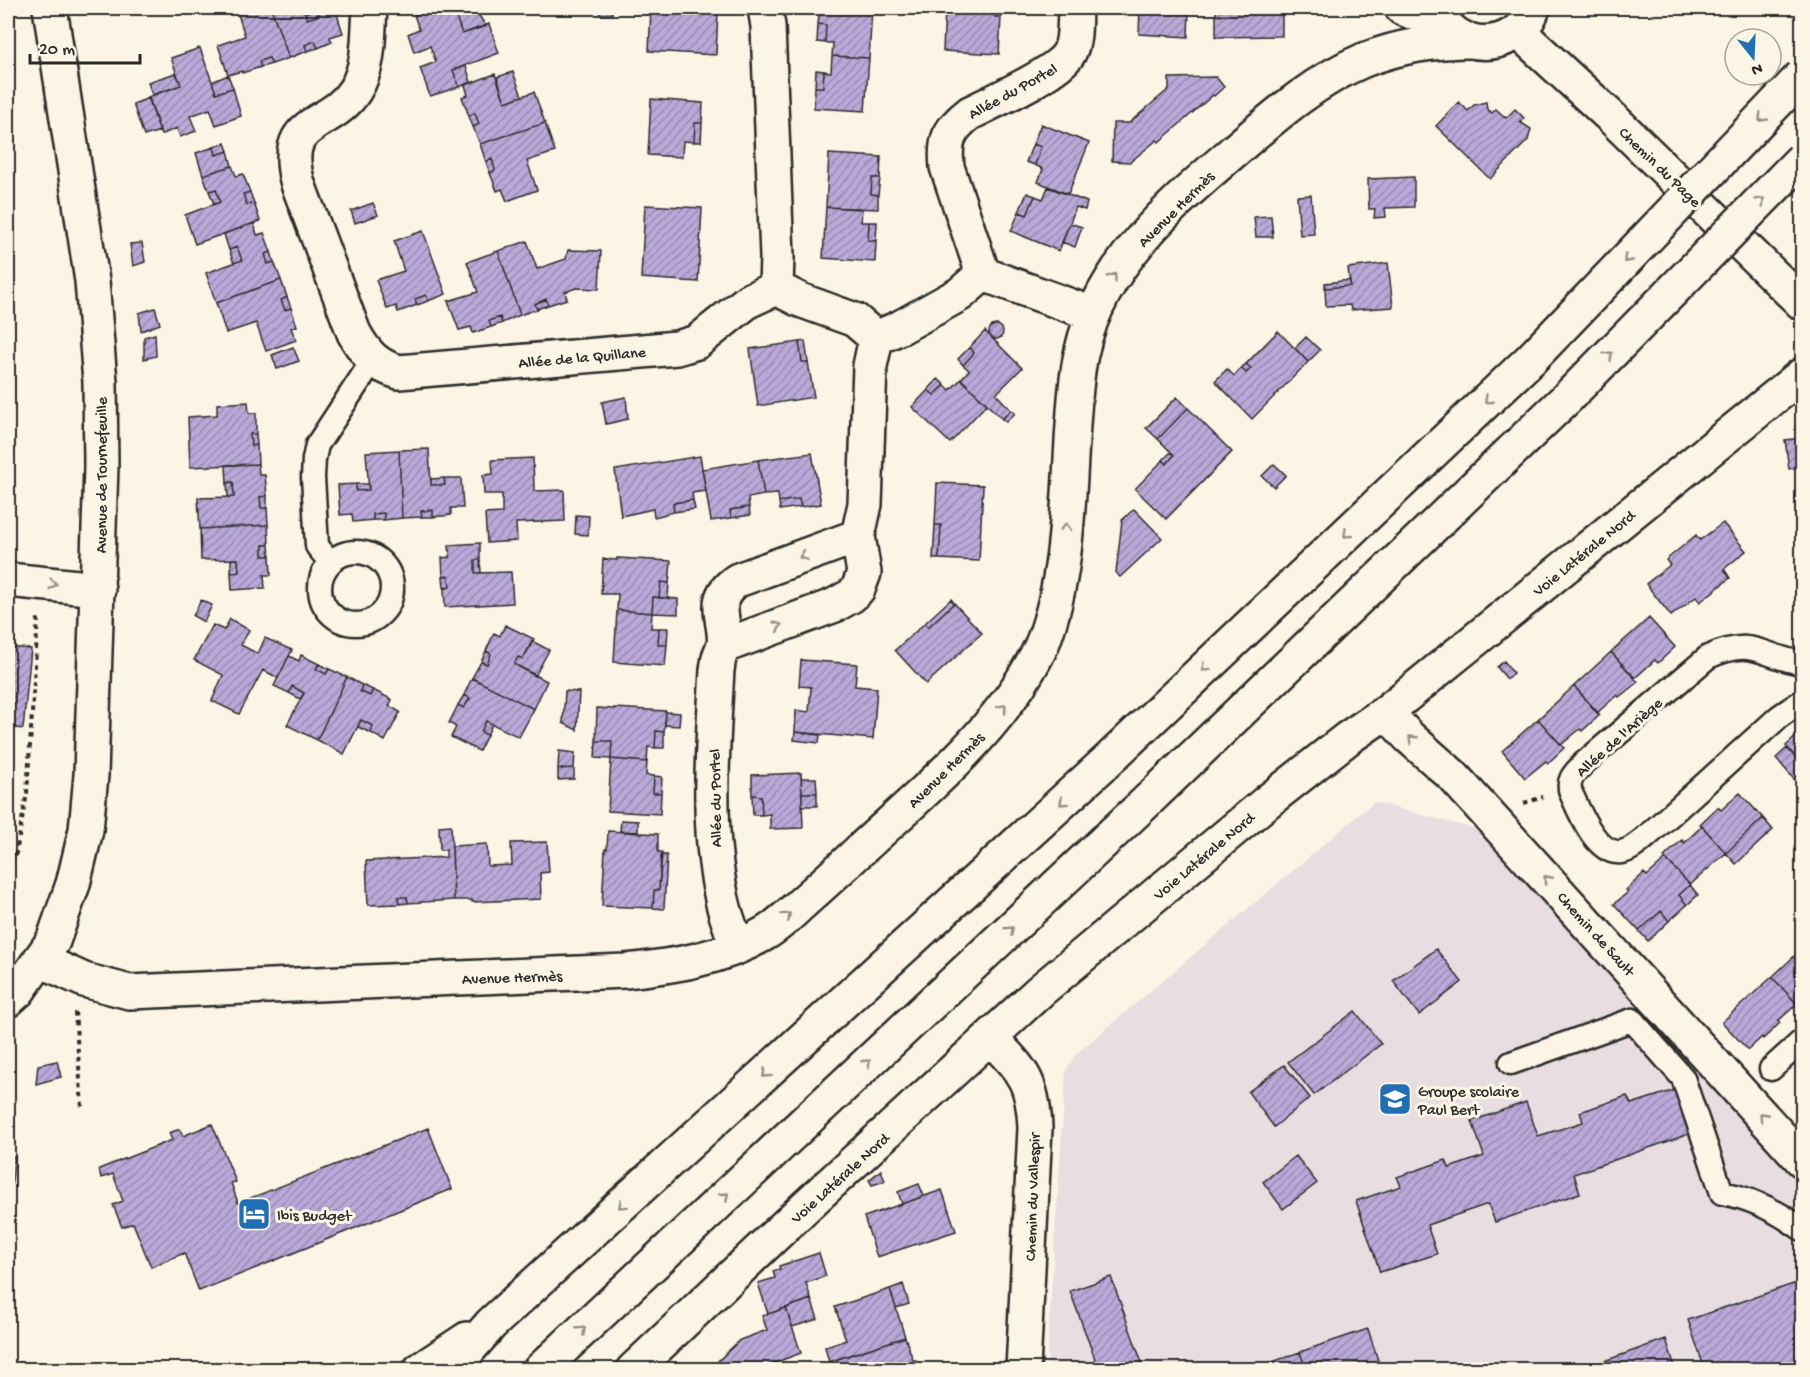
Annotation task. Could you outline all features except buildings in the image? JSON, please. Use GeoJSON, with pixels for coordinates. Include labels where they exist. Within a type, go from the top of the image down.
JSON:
{"type":"FeatureCollection","features":[{"type":"Feature","properties":{"kind":"main road","name":"Avenue de Tournefeuille"},"geometry":{"type":"LineString","coordinates":[[8,1000],[18,991],[46,950],[73,884],[86,830],[91,775],[101,466],[100,382],[92,281],[50,8]]}},
{"type":"Feature","properties":{"kind":"main road"},"geometry":{"type":"LineString","coordinates":[[370,8],[366,61],[357,88],[342,105],[304,131],[293,155],[298,184],[354,333],[373,360]]}},
{"type":"Feature","properties":{"kind":"main road"},"geometry":{"type":"LineString","coordinates":[[765,8],[768,26],[777,257],[776,288],[800,300],[855,320],[876,338]]}},
{"type":"Feature","properties":{"kind":"main road","name":"Allée du Portel"},"geometry":{"type":"LineString","coordinates":[[983,274],[947,167],[949,135],[954,126],[970,113],[1052,70],[1064,60],[1073,44],[1075,8]]}},
{"type":"Feature","properties":{"kind":"main road"},"geometry":{"type":"LineString","coordinates":[[1402,8],[1418,15],[1442,15],[1457,34],[1472,41]]}},
{"type":"Feature","properties":{"kind":"main road","name":"Avenue Hermès"},"geometry":{"type":"LineString","coordinates":[[46,950],[73,975],[129,992],[642,969],[695,961],[738,947],[765,934],[834,875],[950,766],[990,725],[1030,668],[1045,635],[1063,567],[1076,381],[1083,347],[1093,314],[1108,284],[1128,256],[1153,226],[1196,184],[1265,125],[1331,77],[1361,61],[1400,47],[1437,42],[1488,43],[1504,40],[1525,19]]}},
{"type":"Feature","properties":{"kind":"main road","name":"Chemin du Page"},"geometry":{"type":"LineString","coordinates":[[1525,19],[1609,115],[1803,303]]}},
{"type":"Feature","properties":{"kind":"main road"},"geometry":{"type":"LineString","coordinates":[[451,1370],[491,1324],[1097,770],[1531,359],[1803,76]]}},
{"type":"Feature","properties":{"kind":"main road"},"geometry":{"type":"LineString","coordinates":[[540,1370],[1143,805],[1568,397],[1803,159]]}},
{"type":"Feature","properties":{"kind":"main road"},"geometry":{"type":"LineString","coordinates":[[876,338],[960,294],[983,274],[1093,314]]}},
{"type":"Feature","properties":{"kind":"main road","name":"Allée de la Quillane"},"geometry":{"type":"LineString","coordinates":[[373,360],[399,372],[677,348],[697,342],[748,301],[776,288]]}},
{"type":"Feature","properties":{"kind":"main road"},"geometry":{"type":"LineString","coordinates":[[724,646],[835,605],[858,589],[864,573],[858,536],[865,504],[870,366],[876,338]]}},
{"type":"Feature","properties":{"kind":"main road","name":"Voie Latérale Nord"},"geometry":{"type":"LineString","coordinates":[[633,1370],[805,1207],[1040,991],[1268,801],[1348,738],[1386,712],[1803,375]]}},
{"type":"Feature","properties":{"kind":"main road","name":"Allée du Portel"},"geometry":{"type":"LineString","coordinates":[[738,947],[721,896],[715,859],[712,789],[717,670],[719,656],[724,646],[721,607],[725,591],[738,580],[858,536]]}},
{"type":"Feature","properties":{"kind":"main road"},"geometry":{"type":"LineString","coordinates":[[8,580],[98,589]]}},
{"type":"Feature","properties":{"kind":"main road","name":"Chemin de Sault"},"geometry":{"type":"LineString","coordinates":[[1386,712],[1409,737],[1452,775],[1803,1160]]}},
{"type":"Feature","properties":{"kind":"main road","name":"Chemin du Vallespir"},"geometry":{"type":"LineString","coordinates":[[991,1038],[1024,1075],[1034,1106],[1023,1370]]}},
{"type":"Feature","properties":{"kind":"main road"},"geometry":{"type":"LineString","coordinates":[[420,1370],[491,1324]]}},
{"type":"Feature","properties":{"kind":"lane"},"geometry":{"type":"LineString","coordinates":[[330,562],[317,546],[314,459],[317,446],[373,360]]}},
{"type":"Feature","properties":{"kind":"lane","name":"Allée de l'Ariège"},"geometry":{"type":"LineString","coordinates":[[1803,663],[1785,660],[1751,647],[1729,649],[1708,657],[1584,763],[1571,778],[1569,787],[1580,813],[1601,844],[1613,851],[1626,851],[1646,837],[1780,716],[1803,701]]}},
{"type":"Feature","properties":{"kind":"lane"},"geometry":{"type":"LineString","coordinates":[[1511,1063],[1632,1020],[1683,1078],[1722,1193],[1743,1197],[1769,1208],[1803,1228]]}},
{"type":"Feature","properties":{"kind":"lane"},"geometry":{"type":"LineString","coordinates":[[1771,1069],[1803,1041]]}},
{"type":"Feature","properties":{"kind":"path"},"geometry":{"type":"LineString","coordinates":[[8,872],[16,853],[27,793],[39,608]]}},
{"type":"Feature","properties":{"kind":"path"},"geometry":{"type":"LineString","coordinates":[[1489,815],[1569,787]]}},
{"type":"Feature","properties":{"kind":"path"},"geometry":{"type":"LineString","coordinates":[[73,975],[82,1107]]}},
{"type":"Feature","properties":{"kind":"shaded area","name":"Groupe scolaire Paul Bert"},"geometry":{"type":"Polygon","coordinates":[[[1374,802],[1483,831],[1802,1184],[1802,1369],[1046,1370],[1066,1070],[1076,1054],[1374,802]]]}},
{"type":"Feature","properties":{"kind":"place","name":"Groupe scolaire Paul Bert"},"geometry":{"type":"Point","coordinates":[1395,1099]}},
{"type":"Feature","properties":{"kind":"place","name":"Ibis Budget"},"geometry":{"type":"Point","coordinates":[254,1214]}}]}
